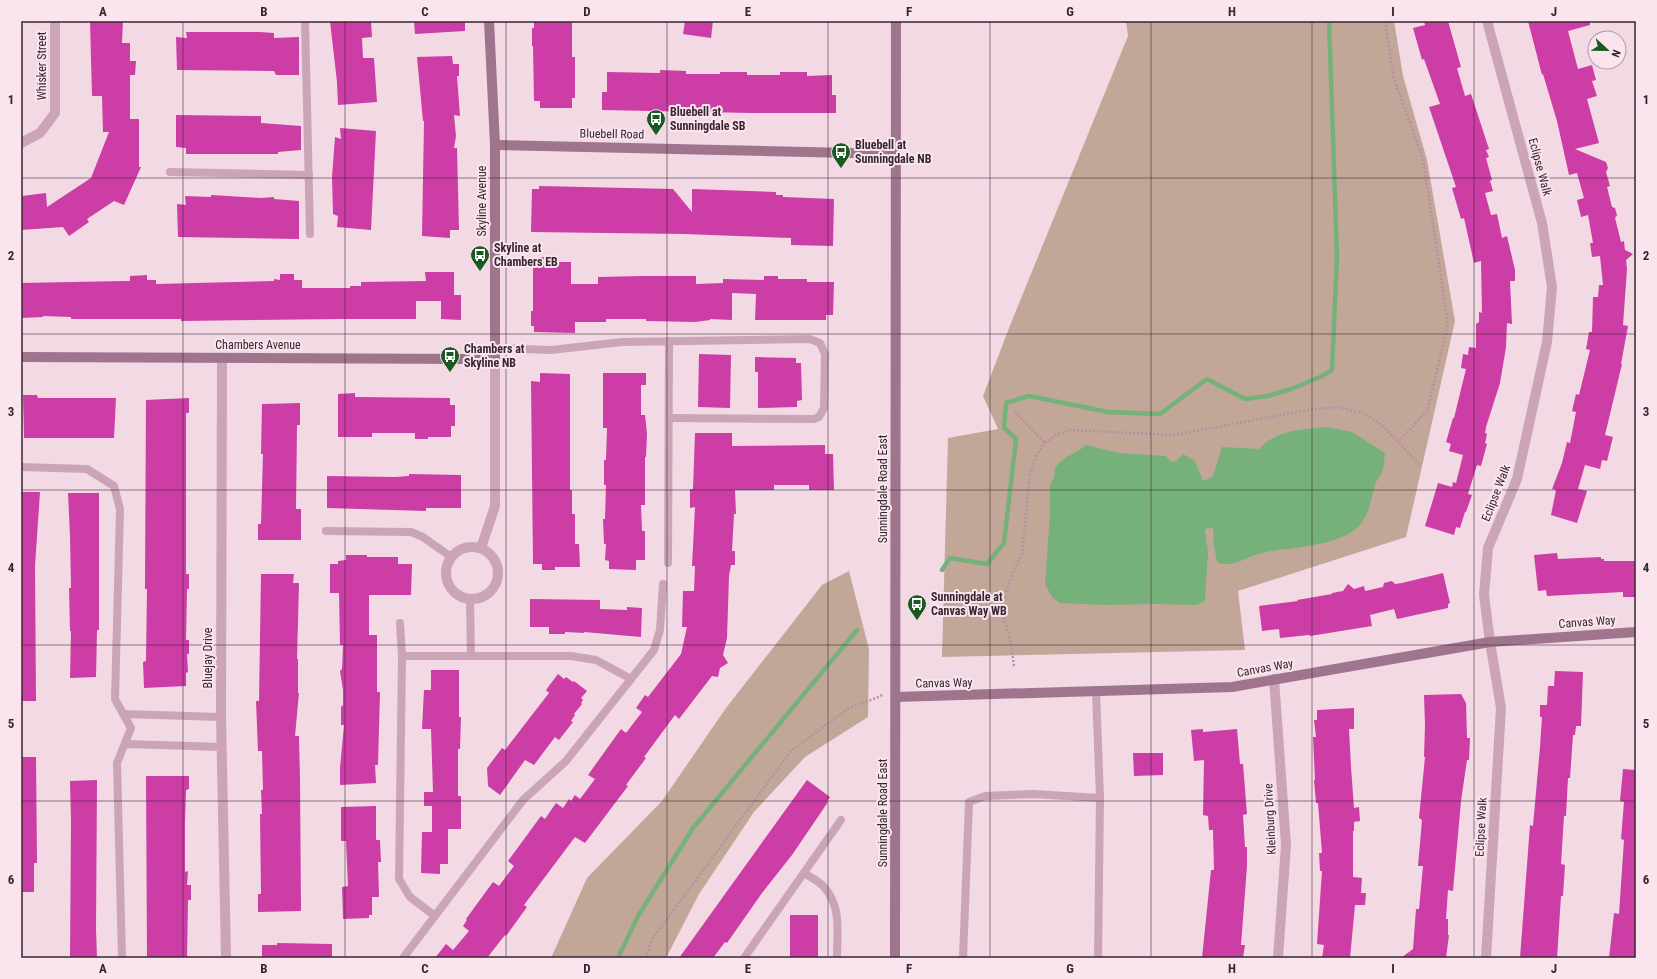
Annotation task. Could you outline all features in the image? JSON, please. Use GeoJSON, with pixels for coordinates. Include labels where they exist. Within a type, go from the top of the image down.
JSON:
{"type":"FeatureCollection","features":[{"type":"Feature","properties":{"kind":"street","name":"Whisker Street"},"geometry":{"type":"LineString","coordinates":[[21,142],[40,133],[55,113],[55,21]]}},
{"type":"Feature","properties":{"kind":"street","name":"Skyline Avenue"},"geometry":{"type":"LineString","coordinates":[[481,548],[494,506],[495,145],[489,21]]}},
{"type":"Feature","properties":{"kind":"street","name":"Sunningdale Road East"},"geometry":{"type":"LineString","coordinates":[[896,21],[896,958]]}},
{"type":"Feature","properties":{"kind":"street","name":"Eclipse Walk"},"geometry":{"type":"LineString","coordinates":[[1486,958],[1501,708],[1484,595],[1488,548],[1517,479],[1547,342],[1552,287],[1542,223],[1488,21]]}},
{"type":"Feature","properties":{"kind":"street","name":"Bluebell Road"},"geometry":{"type":"LineString","coordinates":[[495,145],[896,154]]}},
{"type":"Feature","properties":{"kind":"street","name":"Chambers Avenue"},"geometry":{"type":"LineString","coordinates":[[21,357],[468,359],[495,353]]}},
{"type":"Feature","properties":{"kind":"street","name":"Bluejay Drive"},"geometry":{"type":"LineString","coordinates":[[222,358],[221,717],[226,958]]}},
{"type":"Feature","properties":{"kind":"street"},"geometry":{"type":"LineString","coordinates":[[467,547],[481,548],[491,555],[497,565],[498,578],[492,589],[483,596],[470,598],[461,596],[453,590],[448,581],[446,572],[448,562],[454,554],[467,547]]}},
{"type":"Feature","properties":{"kind":"street","name":"Canvas Way"},"geometry":{"type":"LineString","coordinates":[[896,697],[1232,687],[1490,642],[1636,632]]}},
{"type":"Feature","properties":{"kind":"street","name":"Kleinburg Drive"},"geometry":{"type":"LineString","coordinates":[[1274,679],[1286,845],[1278,958]]}},
{"type":"Feature","properties":{"kind":"lane"},"geometry":{"type":"LineString","coordinates":[[305,21],[310,234]]}},
{"type":"Feature","properties":{"kind":"lane"},"geometry":{"type":"LineString","coordinates":[[170,172],[309,175]]}},
{"type":"Feature","properties":{"kind":"lane"},"geometry":{"type":"LineString","coordinates":[[495,353],[551,350],[622,342],[810,339],[820,343],[825,354],[824,408],[819,417],[814,420],[669,418]]}},
{"type":"Feature","properties":{"kind":"lane"},"geometry":{"type":"LineString","coordinates":[[668,563],[669,341]]}},
{"type":"Feature","properties":{"kind":"lane"},"geometry":{"type":"LineString","coordinates":[[21,467],[87,469],[114,486],[120,509],[114,699],[131,728],[117,763],[122,958]]}},
{"type":"Feature","properties":{"kind":"lane"},"geometry":{"type":"LineString","coordinates":[[326,531],[411,532],[423,537],[452,558]]}},
{"type":"Feature","properties":{"kind":"lane"},"geometry":{"type":"LineString","coordinates":[[403,958],[523,800],[566,761],[654,650],[660,630],[662,584]]}},
{"type":"Feature","properties":{"kind":"lane"},"geometry":{"type":"LineString","coordinates":[[470,598],[471,656]]}},
{"type":"Feature","properties":{"kind":"lane"},"geometry":{"type":"LineString","coordinates":[[400,623],[402,656],[399,879],[410,897],[435,916]]}},
{"type":"Feature","properties":{"kind":"lane"},"geometry":{"type":"LineString","coordinates":[[402,656],[571,656],[596,660],[631,679]]}},
{"type":"Feature","properties":{"kind":"lane"},"geometry":{"type":"LineString","coordinates":[[1096,692],[1100,798],[1098,958]]}},
{"type":"Feature","properties":{"kind":"lane"},"geometry":{"type":"LineString","coordinates":[[123,714],[221,717]]}},
{"type":"Feature","properties":{"kind":"lane"},"geometry":{"type":"LineString","coordinates":[[125,744],[222,747]]}},
{"type":"Feature","properties":{"kind":"lane"},"geometry":{"type":"LineString","coordinates":[[963,958],[969,802],[985,796],[1025,794],[1100,798]]}},
{"type":"Feature","properties":{"kind":"lane"},"geometry":{"type":"LineString","coordinates":[[744,958],[841,820]]}},
{"type":"Feature","properties":{"kind":"lane"},"geometry":{"type":"LineString","coordinates":[[804,873],[823,886],[830,895],[837,912],[837,958]]}},
{"type":"Feature","properties":{"kind":"path"},"geometry":{"type":"LineString","coordinates":[[1385,21],[1394,79],[1422,160],[1448,324],[1427,411],[1399,441]]}},
{"type":"Feature","properties":{"kind":"path"},"geometry":{"type":"LineString","coordinates":[[1014,666],[1011,644],[1002,610],[1005,594],[1014,568],[1022,554],[1030,474],[1037,455],[1045,443],[1056,435],[1070,430],[1174,435],[1314,409],[1340,406],[1365,414],[1383,426],[1399,441],[1420,466]]}},
{"type":"Feature","properties":{"kind":"path"},"geometry":{"type":"LineString","coordinates":[[1015,412],[1045,443]]}},
{"type":"Feature","properties":{"kind":"path"},"geometry":{"type":"LineString","coordinates":[[645,958],[653,938],[791,751],[849,708],[881,696],[882,688]]}},
{"type":"Feature","properties":{"kind":"shaded area"},"geometry":{"type":"Polygon","coordinates":[[[1126,21],[1394,21],[1403,76],[1427,160],[1455,321],[1406,537],[1238,591],[1245,650],[942,657],[948,438],[998,429],[983,396],[1011,323],[1128,36],[1126,21]]]}},
{"type":"Feature","properties":{"kind":"shaded area"},"geometry":{"type":"Polygon","coordinates":[[[1326,427],[1352,432],[1385,453],[1383,470],[1375,484],[1371,502],[1365,518],[1358,527],[1349,534],[1338,539],[1312,545],[1261,553],[1234,563],[1222,564],[1217,562],[1213,528],[1205,529],[1208,553],[1205,601],[1196,605],[1105,605],[1060,603],[1052,597],[1045,584],[1050,513],[1050,485],[1055,469],[1060,462],[1086,445],[1119,453],[1166,456],[1171,462],[1176,461],[1183,454],[1195,461],[1203,481],[1213,476],[1222,447],[1259,449],[1266,442],[1282,434],[1298,430],[1326,427]]]}},
{"type":"Feature","properties":{"kind":"shaded area"},"geometry":{"type":"Polygon","coordinates":[[[849,571],[869,649],[868,717],[805,757],[754,812],[699,894],[666,958],[551,958],[587,878],[662,801],[726,708],[822,585],[849,571]]]}},
{"type":"Feature","properties":{"kind":"building"},"geometry":{"type":"Polygon","coordinates":[[[90,21],[123,21],[122,43],[130,43],[130,61],[136,61],[135,75],[130,75],[130,119],[139,119],[139,167],[141,167],[124,205],[114,201],[87,219],[89,222],[69,236],[63,227],[21,230],[22,196],[46,193],[47,207],[91,178],[109,132],[103,132],[102,96],[92,96],[90,21]]]}},
{"type":"Feature","properties":{"kind":"building"},"geometry":{"type":"Polygon","coordinates":[[[330,21],[371,21],[372,37],[362,38],[363,58],[374,58],[377,102],[338,105],[330,21]]]}},
{"type":"Feature","properties":{"kind":"building"},"geometry":{"type":"Polygon","coordinates":[[[414,21],[465,21],[465,31],[415,34],[414,21]]]}},
{"type":"Feature","properties":{"kind":"building"},"geometry":{"type":"Polygon","coordinates":[[[534,21],[572,21],[572,57],[575,57],[575,98],[572,98],[572,108],[540,108],[540,101],[534,101],[532,28],[534,28],[534,21]]]}},
{"type":"Feature","properties":{"kind":"building"},"geometry":{"type":"Polygon","coordinates":[[[685,21],[713,21],[711,38],[683,34],[685,21]]]}},
{"type":"Feature","properties":{"kind":"building"},"geometry":{"type":"Polygon","coordinates":[[[1424,21],[1448,21],[1461,67],[1457,68],[1465,96],[1471,94],[1489,149],[1486,150],[1489,157],[1486,158],[1492,180],[1490,181],[1493,191],[1485,193],[1491,215],[1497,214],[1502,238],[1507,236],[1515,270],[1515,281],[1510,281],[1512,324],[1507,323],[1506,347],[1500,383],[1485,433],[1487,434],[1485,443],[1487,444],[1481,466],[1477,465],[1468,494],[1472,495],[1466,512],[1460,528],[1456,527],[1454,535],[1425,526],[1438,483],[1452,487],[1453,482],[1456,483],[1463,455],[1449,451],[1451,444],[1446,442],[1454,418],[1466,369],[1461,368],[1463,354],[1468,355],[1469,347],[1476,348],[1476,324],[1479,322],[1479,312],[1482,313],[1481,261],[1474,263],[1464,218],[1461,219],[1452,188],[1456,187],[1429,107],[1440,104],[1424,59],[1422,60],[1413,28],[1425,25],[1424,21]]]}},
{"type":"Feature","properties":{"kind":"building"},"geometry":{"type":"Polygon","coordinates":[[[1528,21],[1590,21],[1590,25],[1568,31],[1578,69],[1587,66],[1587,70],[1593,70],[1596,80],[1592,81],[1597,96],[1587,99],[1599,143],[1575,149],[1606,162],[1608,168],[1606,172],[1610,186],[1607,187],[1612,207],[1615,208],[1617,215],[1615,218],[1621,242],[1624,241],[1625,250],[1633,254],[1626,260],[1627,269],[1623,325],[1628,326],[1622,364],[1605,435],[1613,437],[1607,461],[1602,460],[1600,469],[1585,465],[1578,489],[1587,491],[1577,523],[1551,515],[1556,490],[1552,489],[1562,463],[1567,442],[1570,443],[1576,412],[1572,411],[1576,394],[1579,395],[1590,350],[1586,349],[1589,332],[1592,332],[1593,297],[1598,297],[1599,285],[1603,285],[1600,256],[1592,257],[1590,243],[1593,243],[1588,215],[1581,217],[1577,200],[1584,198],[1577,173],[1569,175],[1557,121],[1543,74],[1542,75],[1528,21]]]}},
{"type":"Feature","properties":{"kind":"building"},"geometry":{"type":"Polygon","coordinates":[[[186,32],[260,32],[274,33],[274,38],[299,37],[299,75],[276,75],[274,71],[177,70],[176,37],[187,38],[186,32]]]}},
{"type":"Feature","properties":{"kind":"building"},"geometry":{"type":"Polygon","coordinates":[[[452,56],[453,64],[459,64],[459,76],[457,76],[460,116],[454,115],[456,136],[454,148],[457,148],[459,230],[450,230],[450,238],[422,236],[424,121],[417,57],[452,56]]]}},
{"type":"Feature","properties":{"kind":"building"},"geometry":{"type":"Polygon","coordinates":[[[660,70],[686,71],[686,74],[747,72],[747,75],[780,75],[780,72],[807,72],[807,76],[832,75],[832,95],[836,95],[836,113],[602,110],[602,92],[607,92],[607,72],[660,73],[660,70]]]}},
{"type":"Feature","properties":{"kind":"building"},"geometry":{"type":"Polygon","coordinates":[[[176,115],[261,116],[261,123],[301,126],[301,150],[278,152],[278,154],[186,154],[186,148],[176,147],[176,115]]]}},
{"type":"Feature","properties":{"kind":"building"},"geometry":{"type":"Polygon","coordinates":[[[340,128],[376,131],[371,230],[337,227],[338,216],[333,214],[332,177],[335,137],[341,139],[340,128]]]}},
{"type":"Feature","properties":{"kind":"building"},"geometry":{"type":"Polygon","coordinates":[[[539,186],[673,189],[692,212],[692,189],[776,192],[776,195],[783,195],[783,197],[834,199],[833,246],[791,245],[791,238],[684,234],[531,232],[532,189],[539,189],[539,186]]]}},
{"type":"Feature","properties":{"kind":"building"},"geometry":{"type":"Polygon","coordinates":[[[211,195],[261,198],[274,197],[274,199],[299,201],[299,239],[178,237],[177,204],[186,205],[185,196],[211,197],[211,195]]]}},
{"type":"Feature","properties":{"kind":"building"},"geometry":{"type":"Polygon","coordinates":[[[533,257],[553,257],[553,262],[571,262],[571,284],[598,284],[598,277],[642,276],[696,276],[696,284],[723,283],[723,279],[764,280],[764,276],[778,276],[778,279],[807,279],[807,282],[834,282],[833,315],[826,315],[826,320],[755,320],[756,294],[732,293],[732,320],[710,319],[695,322],[646,321],[646,319],[606,319],[606,322],[575,322],[575,333],[534,332],[534,326],[531,326],[531,311],[533,311],[533,257]]]}},
{"type":"Feature","properties":{"kind":"building"},"geometry":{"type":"Polygon","coordinates":[[[425,272],[454,272],[454,295],[461,295],[461,320],[441,319],[441,301],[416,301],[416,319],[181,321],[181,319],[71,319],[71,317],[43,316],[21,318],[21,283],[130,281],[130,276],[147,275],[147,280],[156,280],[156,284],[274,281],[274,279],[280,280],[280,274],[294,274],[294,280],[302,280],[302,288],[350,288],[350,286],[361,286],[361,282],[426,281],[425,272]]]}},
{"type":"Feature","properties":{"kind":"building"},"geometry":{"type":"Polygon","coordinates":[[[699,354],[731,355],[730,408],[698,407],[699,354]]]}},
{"type":"Feature","properties":{"kind":"building"},"geometry":{"type":"Polygon","coordinates":[[[755,357],[796,358],[796,363],[801,363],[802,400],[797,401],[797,407],[758,408],[758,372],[755,372],[755,357]]]}},
{"type":"Feature","properties":{"kind":"building"},"geometry":{"type":"Polygon","coordinates":[[[540,373],[570,374],[570,490],[572,490],[572,514],[575,514],[575,544],[579,544],[580,567],[555,567],[555,570],[542,570],[542,564],[533,564],[531,381],[540,382],[540,373]]]}},
{"type":"Feature","properties":{"kind":"building"},"geometry":{"type":"Polygon","coordinates":[[[603,373],[646,373],[646,385],[641,385],[641,415],[645,415],[647,434],[645,457],[645,505],[641,505],[642,531],[645,531],[645,560],[636,560],[636,570],[609,569],[609,561],[605,560],[606,544],[604,544],[603,519],[605,519],[606,485],[604,485],[604,460],[606,460],[607,428],[603,428],[603,373]]]}},
{"type":"Feature","properties":{"kind":"building"},"geometry":{"type":"Polygon","coordinates":[[[355,393],[355,397],[450,398],[450,405],[455,405],[455,426],[451,426],[451,437],[428,437],[428,439],[415,439],[415,433],[372,433],[372,437],[338,437],[338,394],[355,393]]]}},
{"type":"Feature","properties":{"kind":"building"},"geometry":{"type":"Polygon","coordinates":[[[23,395],[37,395],[38,398],[116,398],[114,438],[24,438],[23,395]]]}},
{"type":"Feature","properties":{"kind":"building"},"geometry":{"type":"Polygon","coordinates":[[[189,398],[189,413],[186,413],[186,574],[189,574],[189,589],[187,589],[186,640],[189,640],[189,654],[187,654],[188,672],[186,673],[186,686],[144,688],[143,662],[146,661],[147,589],[145,589],[146,400],[189,398]]]}},
{"type":"Feature","properties":{"kind":"building"},"geometry":{"type":"Polygon","coordinates":[[[300,403],[300,425],[297,425],[296,509],[301,509],[301,540],[258,540],[258,524],[261,524],[263,454],[261,454],[262,404],[300,403]]]}},
{"type":"Feature","properties":{"kind":"building"},"geometry":{"type":"Polygon","coordinates":[[[695,433],[732,433],[732,446],[825,445],[825,454],[833,454],[834,490],[809,490],[809,485],[774,485],[774,490],[735,490],[736,514],[734,514],[732,551],[735,551],[735,565],[731,565],[729,576],[727,638],[723,655],[728,663],[720,668],[718,677],[712,676],[679,719],[675,715],[644,757],[646,758],[626,785],[628,786],[585,843],[575,837],[524,905],[527,907],[506,936],[505,935],[487,958],[435,958],[446,944],[453,950],[469,931],[463,926],[467,920],[466,919],[493,882],[499,886],[514,866],[508,861],[541,816],[545,819],[556,803],[563,808],[569,799],[571,801],[575,795],[580,799],[595,779],[588,775],[621,729],[626,733],[642,712],[636,708],[645,695],[648,697],[681,654],[687,627],[682,627],[683,591],[694,591],[695,566],[692,566],[695,507],[690,508],[690,489],[693,489],[695,433]]]}},
{"type":"Feature","properties":{"kind":"building"},"geometry":{"type":"Polygon","coordinates":[[[409,474],[461,475],[461,508],[426,508],[426,511],[327,508],[327,476],[395,477],[409,476],[409,474]]]}},
{"type":"Feature","properties":{"kind":"building"},"geometry":{"type":"Polygon","coordinates":[[[21,492],[40,492],[35,566],[36,701],[21,701],[21,492]]]}},
{"type":"Feature","properties":{"kind":"building"},"geometry":{"type":"Polygon","coordinates":[[[68,493],[99,493],[99,630],[97,630],[96,677],[70,678],[71,631],[69,588],[71,588],[68,493]]]}},
{"type":"Feature","properties":{"kind":"building"},"geometry":{"type":"Polygon","coordinates":[[[1557,553],[1558,559],[1601,557],[1604,561],[1636,561],[1636,597],[1623,597],[1623,592],[1547,596],[1546,590],[1538,591],[1534,555],[1557,553]]]}},
{"type":"Feature","properties":{"kind":"building"},"geometry":{"type":"Polygon","coordinates":[[[346,555],[398,557],[398,564],[412,564],[411,595],[369,595],[369,635],[377,635],[377,692],[380,692],[378,765],[375,765],[376,783],[340,785],[344,725],[341,725],[343,690],[340,671],[342,669],[343,645],[340,645],[339,593],[330,593],[330,564],[338,564],[338,561],[346,560],[346,555]]]}},
{"type":"Feature","properties":{"kind":"building"},"geometry":{"type":"Polygon","coordinates":[[[1443,573],[1450,603],[1448,604],[1448,608],[1397,619],[1394,609],[1370,615],[1372,626],[1310,636],[1280,638],[1279,629],[1262,631],[1259,606],[1298,601],[1297,600],[1332,594],[1343,591],[1348,584],[1354,589],[1364,586],[1365,591],[1383,587],[1384,583],[1392,581],[1395,584],[1402,583],[1443,573]]]}},
{"type":"Feature","properties":{"kind":"building"},"geometry":{"type":"Polygon","coordinates":[[[261,574],[294,574],[293,583],[299,583],[297,659],[299,693],[295,736],[299,736],[301,911],[258,912],[258,894],[261,894],[260,814],[262,814],[261,790],[263,790],[262,751],[258,751],[256,701],[259,701],[261,574]]]}},
{"type":"Feature","properties":{"kind":"building"},"geometry":{"type":"Polygon","coordinates":[[[530,599],[600,600],[600,609],[627,610],[627,607],[642,608],[641,637],[584,632],[549,634],[549,627],[530,627],[530,599]]]}},
{"type":"Feature","properties":{"kind":"building"},"geometry":{"type":"Polygon","coordinates":[[[431,670],[459,670],[459,717],[461,717],[460,749],[458,749],[458,796],[461,796],[461,829],[448,829],[448,864],[440,864],[440,874],[421,873],[422,832],[432,832],[432,806],[424,806],[424,792],[433,792],[431,729],[422,729],[424,690],[431,690],[431,670]]]}},
{"type":"Feature","properties":{"kind":"building"},"geometry":{"type":"Polygon","coordinates":[[[1555,671],[1583,672],[1581,726],[1576,726],[1575,735],[1573,735],[1570,778],[1568,778],[1566,816],[1564,816],[1561,864],[1565,865],[1563,896],[1561,896],[1557,958],[1520,958],[1530,825],[1533,826],[1540,747],[1542,717],[1540,717],[1540,705],[1547,705],[1548,686],[1554,686],[1555,671]]]}},
{"type":"Feature","properties":{"kind":"building"},"geometry":{"type":"Polygon","coordinates":[[[558,674],[564,679],[566,677],[573,682],[574,681],[587,691],[581,698],[583,700],[581,703],[582,704],[574,714],[575,715],[571,721],[573,722],[559,740],[555,737],[534,765],[525,760],[500,795],[488,786],[487,768],[502,748],[505,750],[549,693],[546,690],[558,674]]]}},
{"type":"Feature","properties":{"kind":"building"},"geometry":{"type":"Polygon","coordinates":[[[1461,694],[1466,703],[1467,738],[1470,738],[1469,760],[1467,760],[1461,801],[1453,891],[1448,890],[1446,919],[1448,919],[1449,935],[1446,958],[1401,958],[1413,949],[1416,909],[1419,909],[1423,866],[1418,866],[1422,820],[1419,818],[1425,757],[1424,695],[1461,694]]]}},
{"type":"Feature","properties":{"kind":"building"},"geometry":{"type":"Polygon","coordinates":[[[1354,708],[1354,729],[1349,729],[1351,767],[1354,808],[1359,807],[1360,821],[1354,822],[1353,877],[1362,878],[1361,893],[1366,893],[1365,905],[1355,905],[1350,958],[1322,958],[1324,945],[1317,944],[1322,871],[1320,871],[1319,853],[1322,853],[1318,803],[1316,803],[1314,780],[1313,737],[1316,737],[1314,720],[1317,720],[1317,710],[1354,708]]]}},
{"type":"Feature","properties":{"kind":"building"},"geometry":{"type":"Polygon","coordinates":[[[1203,729],[1203,732],[1237,729],[1240,764],[1243,764],[1247,814],[1243,815],[1245,847],[1247,847],[1247,866],[1241,945],[1245,945],[1243,958],[1202,958],[1211,870],[1214,870],[1213,830],[1209,830],[1208,816],[1203,815],[1204,760],[1194,761],[1191,730],[1203,729]]]}},
{"type":"Feature","properties":{"kind":"building"},"geometry":{"type":"Polygon","coordinates":[[[1133,753],[1163,753],[1163,775],[1134,776],[1133,753]]]}},
{"type":"Feature","properties":{"kind":"building"},"geometry":{"type":"Polygon","coordinates":[[[21,757],[36,757],[37,863],[34,863],[34,892],[21,892],[21,757]]]}},
{"type":"Feature","properties":{"kind":"building"},"geometry":{"type":"Polygon","coordinates":[[[1623,769],[1636,770],[1636,958],[1609,958],[1614,913],[1619,914],[1624,840],[1621,839],[1624,802],[1620,801],[1623,769]]]}},
{"type":"Feature","properties":{"kind":"building"},"geometry":{"type":"Polygon","coordinates":[[[146,776],[189,776],[189,789],[186,790],[185,823],[185,872],[188,871],[187,885],[191,885],[191,900],[188,900],[187,958],[147,958],[146,776]]]}},
{"type":"Feature","properties":{"kind":"building"},"geometry":{"type":"Polygon","coordinates":[[[97,780],[97,958],[70,958],[70,781],[97,780]]]}},
{"type":"Feature","properties":{"kind":"building"},"geometry":{"type":"Polygon","coordinates":[[[807,780],[830,797],[792,855],[762,893],[727,943],[725,942],[713,958],[679,958],[807,780]]]}},
{"type":"Feature","properties":{"kind":"building"},"geometry":{"type":"Polygon","coordinates":[[[376,806],[376,840],[380,840],[381,862],[378,862],[379,897],[372,897],[372,915],[369,915],[369,918],[343,919],[342,887],[348,886],[346,841],[341,841],[341,807],[376,806]]]}},
{"type":"Feature","properties":{"kind":"building"},"geometry":{"type":"Polygon","coordinates":[[[790,915],[818,915],[818,958],[790,958],[790,915]]]}},
{"type":"Feature","properties":{"kind":"building"},"geometry":{"type":"Polygon","coordinates":[[[277,943],[332,944],[332,958],[262,958],[262,945],[277,945],[277,943]]]}},
{"type":"Feature","properties":{"kind":"waterway"},"geometry":{"type":"LineString","coordinates":[[942,570],[950,558],[987,564],[1004,543],[1016,439],[1004,428],[1006,403],[1029,396],[1108,412],[1160,414],[1207,379],[1245,399],[1268,396],[1291,389],[1320,377],[1332,370],[1337,256],[1329,21]]}},
{"type":"Feature","properties":{"kind":"waterway"},"geometry":{"type":"LineString","coordinates":[[618,958],[638,916],[693,828],[857,630]]}},
{"type":"Feature","properties":{"kind":"place","name":"Bluebell at Sunningdale SB"},"geometry":{"type":"Point","coordinates":[656,136]}},
{"type":"Feature","properties":{"kind":"place","name":"Bluebell at Sunningdale NB"},"geometry":{"type":"Point","coordinates":[841,169]}},
{"type":"Feature","properties":{"kind":"place","name":"Skyline at Chambers EB"},"geometry":{"type":"Point","coordinates":[480,272]}},
{"type":"Feature","properties":{"kind":"place","name":"Chambers at Skyline NB"},"geometry":{"type":"Point","coordinates":[450,373]}},
{"type":"Feature","properties":{"kind":"place","name":"Sunningdale at Canvas Way WB"},"geometry":{"type":"Point","coordinates":[917,621]}}]}
